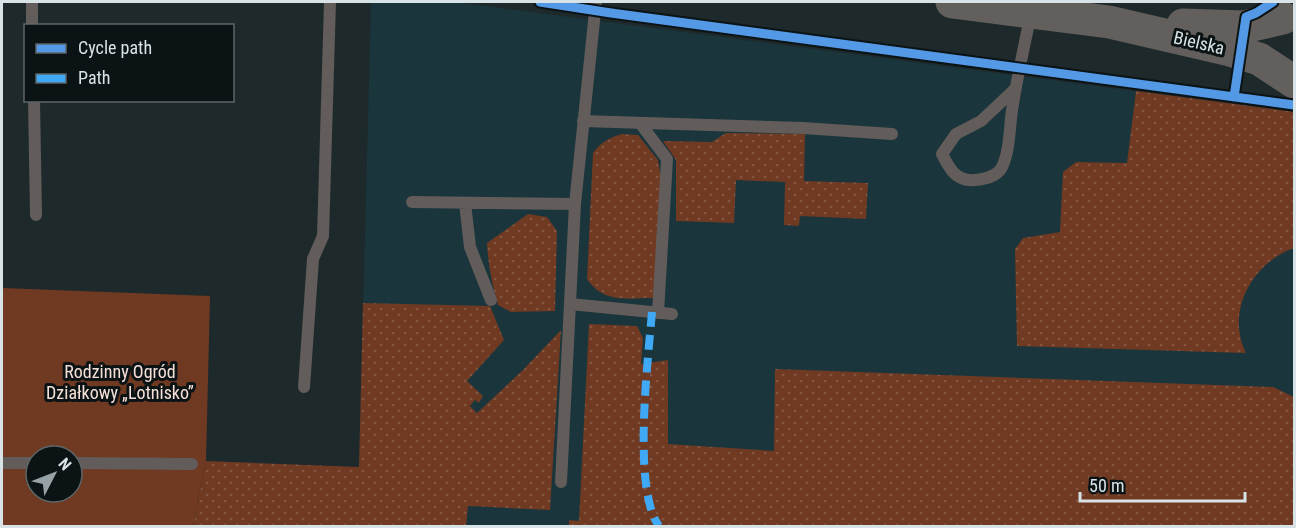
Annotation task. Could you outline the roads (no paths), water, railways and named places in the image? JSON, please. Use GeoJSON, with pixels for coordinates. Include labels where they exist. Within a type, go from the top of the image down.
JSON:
{"type":"FeatureCollection","features":[{"type":"Feature","properties":{"kind":"main road","name":"Bielska"},"geometry":{"type":"LineString","coordinates":[[952,2],[1109,22],[1244,27],[1289,14]]}},
{"type":"Feature","properties":{"kind":"main road","name":"Bielska"},"geometry":{"type":"LineString","coordinates":[[1289,14],[1277,27],[1273,37],[1273,51],[1277,64],[1290,78]]}},
{"type":"Feature","properties":{"kind":"main road","name":"Bielska"},"geometry":{"type":"LineString","coordinates":[[1109,22],[1241,53],[1259,59],[1290,78]]}},
{"type":"Feature","properties":{"kind":"lane"},"geometry":{"type":"LineString","coordinates":[[32,2],[32,24]]}},
{"type":"Feature","properties":{"kind":"lane"},"geometry":{"type":"LineString","coordinates":[[304,387],[313,259],[323,236],[330,2]]}},
{"type":"Feature","properties":{"kind":"lane"},"geometry":{"type":"LineString","coordinates":[[561,482],[575,204],[596,2]]}},
{"type":"Feature","properties":{"kind":"lane"},"geometry":{"type":"LineString","coordinates":[[1016,88],[981,121],[956,134],[942,154],[952,173],[969,181],[990,178],[1002,168],[1032,12]]}},
{"type":"Feature","properties":{"kind":"lane"},"geometry":{"type":"LineString","coordinates":[[34,102],[36,215]]}},
{"type":"Feature","properties":{"kind":"lane"},"geometry":{"type":"LineString","coordinates":[[583,121],[803,128],[892,134]]}},
{"type":"Feature","properties":{"kind":"lane"},"geometry":{"type":"LineString","coordinates":[[640,123],[667,159],[658,313]]}},
{"type":"Feature","properties":{"kind":"lane"},"geometry":{"type":"LineString","coordinates":[[412,202],[575,204]]}},
{"type":"Feature","properties":{"kind":"lane"},"geometry":{"type":"LineString","coordinates":[[465,203],[470,247],[490,300]]}},
{"type":"Feature","properties":{"kind":"lane"},"geometry":{"type":"LineString","coordinates":[[570,304],[672,314]]}},
{"type":"Feature","properties":{"kind":"lane"},"geometry":{"type":"LineString","coordinates":[[2,463],[24,463]]}},
{"type":"Feature","properties":{"kind":"lane"},"geometry":{"type":"LineString","coordinates":[[84,463],[192,464]]}},
{"type":"Feature","properties":{"kind":"park label","name":"Rodzinny Ogród Działkowy „Lotnisko”"},"geometry":{"type":"Point","coordinates":[120,382]}}]}
